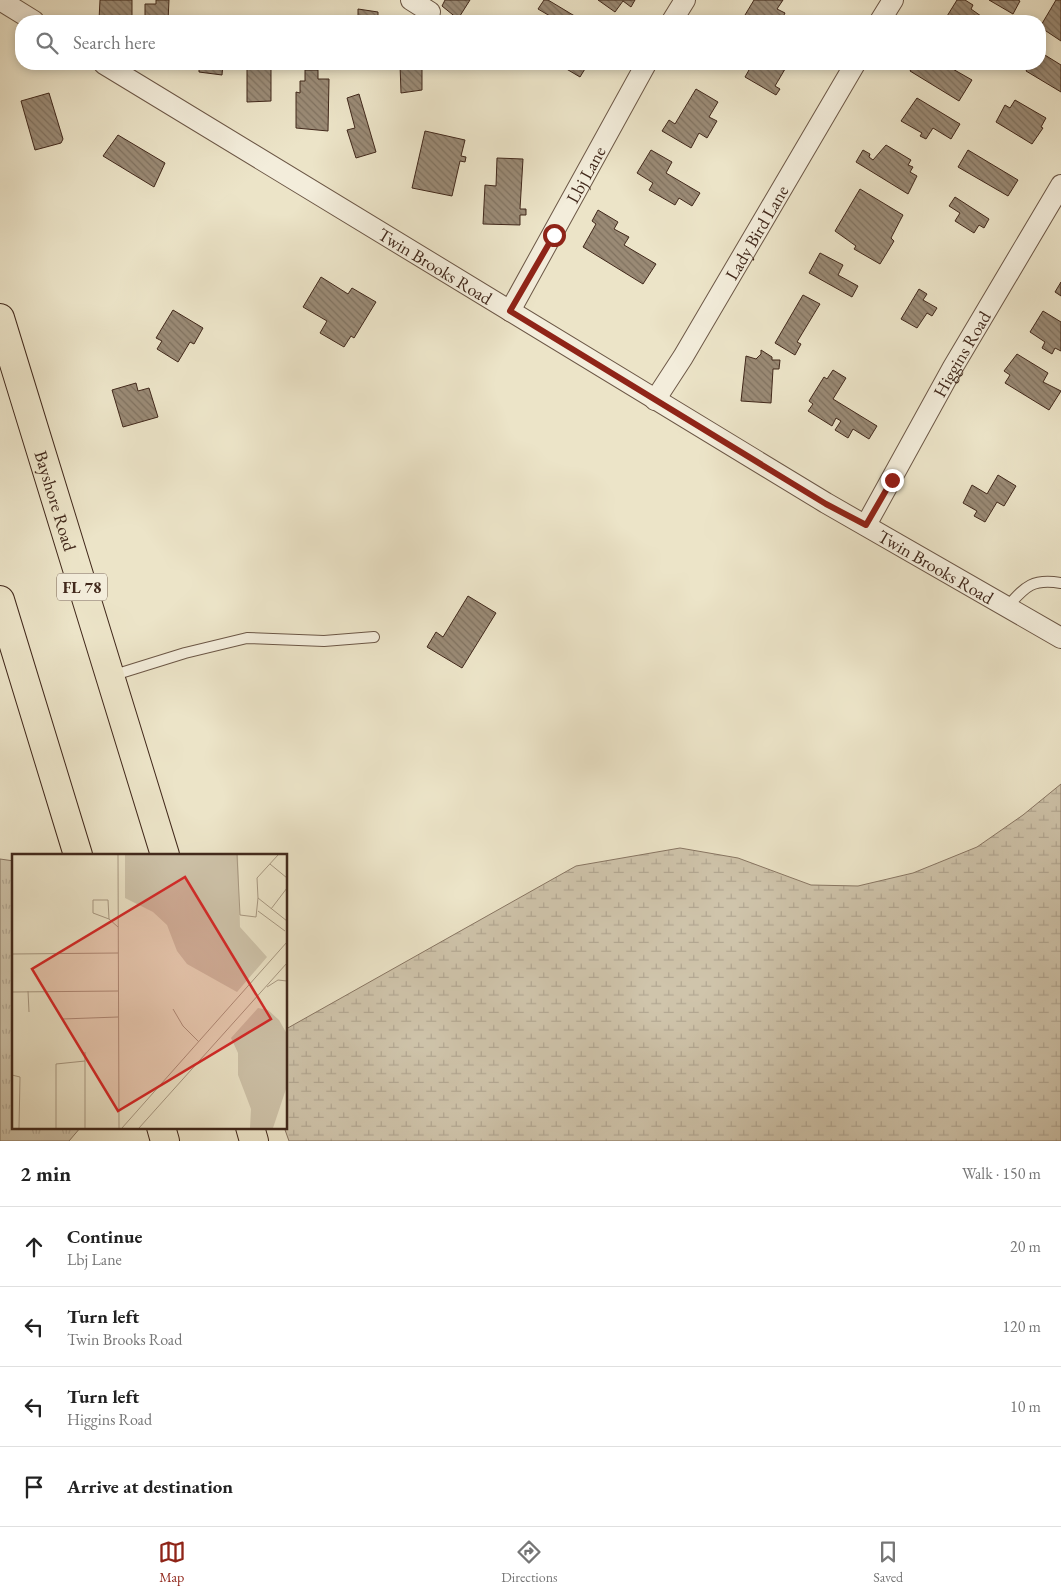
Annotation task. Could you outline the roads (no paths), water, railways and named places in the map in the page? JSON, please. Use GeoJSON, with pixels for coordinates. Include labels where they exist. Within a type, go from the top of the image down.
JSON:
{"type":"FeatureCollection","features":[{"type":"Feature","properties":{"kind":"main road","name":"Bayshore Road"},"geometry":{"type":"LineString","coordinates":[[0,318],[165,854]]}},
{"type":"Feature","properties":{"kind":"main road"},"geometry":{"type":"LineString","coordinates":[[0,600],[78,854]]}},
{"type":"Feature","properties":{"kind":"main road"},"geometry":{"type":"LineString","coordinates":[[161,1128],[165,1141]]}},
{"type":"Feature","properties":{"kind":"main road"},"geometry":{"type":"LineString","coordinates":[[250,1128],[254,1141]]}},
{"type":"Feature","properties":{"kind":"street"},"geometry":{"type":"LineString","coordinates":[[0,0],[24,15]]}},
{"type":"Feature","properties":{"kind":"street"},"geometry":{"type":"LineString","coordinates":[[411,0],[430,12]]}},
{"type":"Feature","properties":{"kind":"street"},"geometry":{"type":"LineString","coordinates":[[676,15],[685,0]]}},
{"type":"Feature","properties":{"kind":"street"},"geometry":{"type":"LineString","coordinates":[[884,15],[893,0]]}},
{"type":"Feature","properties":{"kind":"street","name":"Twin Brooks Road"},"geometry":{"type":"LineString","coordinates":[[114,70],[826,504],[866,525],[1056,635]]}},
{"type":"Feature","properties":{"kind":"street","name":"Lbj Lane"},"geometry":{"type":"LineString","coordinates":[[510,311],[643,70]]}},
{"type":"Feature","properties":{"kind":"street","name":"Lady Bird Lane"},"geometry":{"type":"LineString","coordinates":[[656,400],[851,70]]}},
{"type":"Feature","properties":{"kind":"street","name":"Higgins Road"},"geometry":{"type":"LineString","coordinates":[[866,525],[953,367],[1061,184]]}},
{"type":"Feature","properties":{"kind":"lane"},"geometry":{"type":"LineString","coordinates":[[1007,607],[1026,586],[1050,581],[1061,583]]}},
{"type":"Feature","properties":{"kind":"lane"},"geometry":{"type":"LineString","coordinates":[[110,676],[185,653],[247,638],[324,641],[374,637]]}}]}
